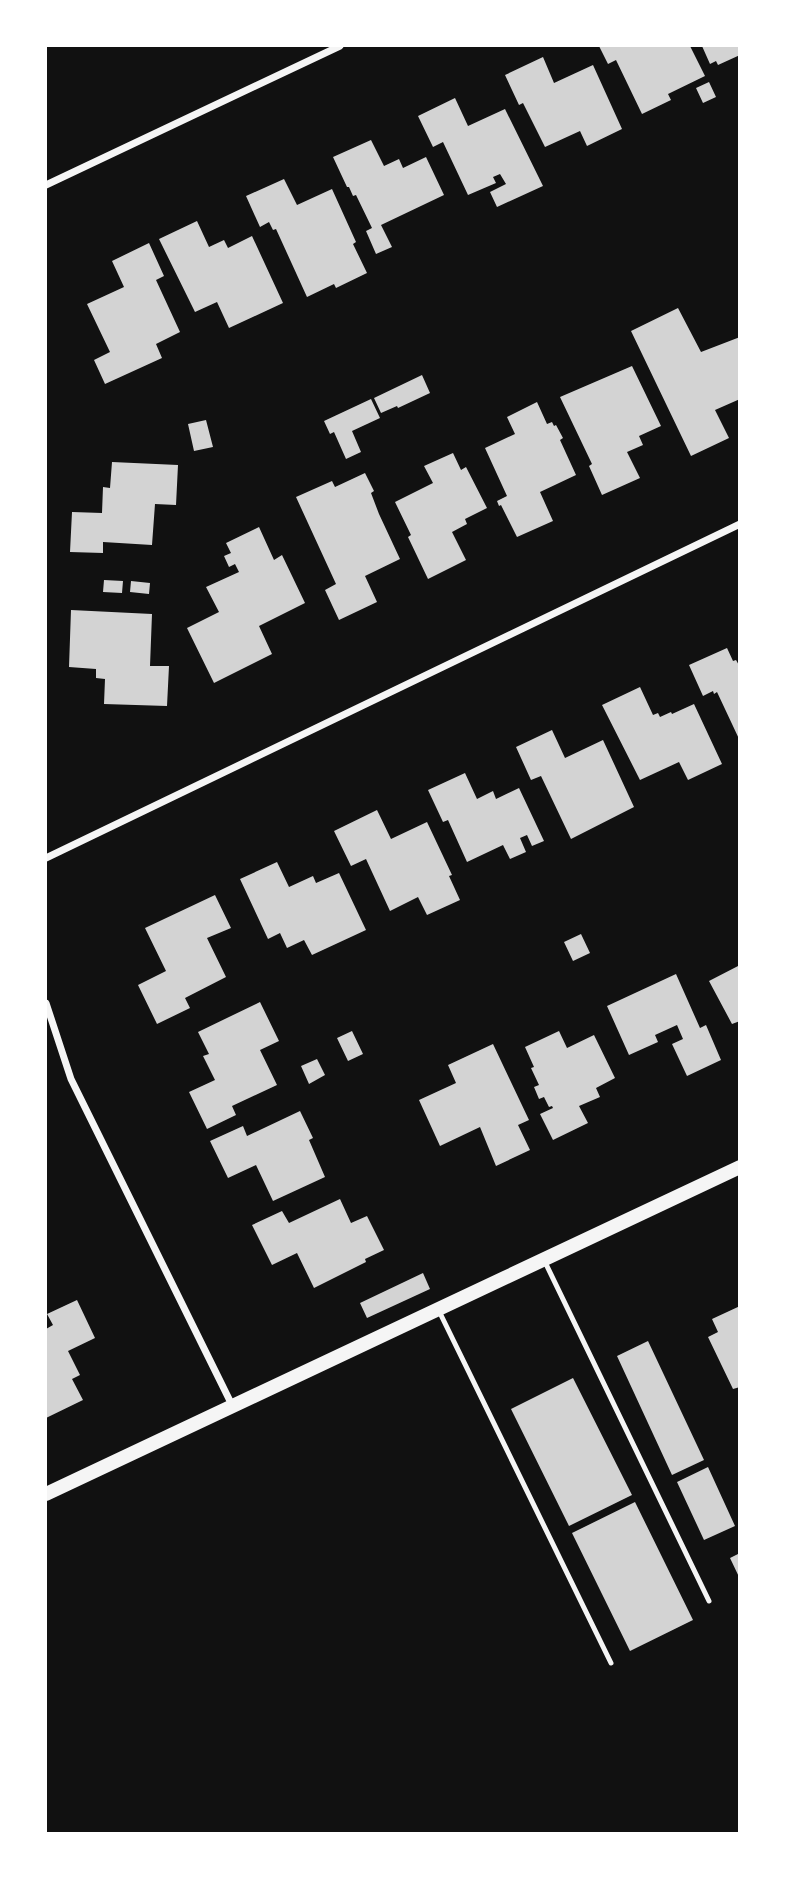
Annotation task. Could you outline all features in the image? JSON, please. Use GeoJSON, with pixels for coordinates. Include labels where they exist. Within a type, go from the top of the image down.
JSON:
{"type":"FeatureCollection","features":[{"type":"Feature","properties":{"kind":"main road"},"geometry":{"type":"LineString","coordinates":[[46,1494],[740,1167]]}},
{"type":"Feature","properties":{"kind":"street"},"geometry":{"type":"LineString","coordinates":[[46,185],[340,46]]}},
{"type":"Feature","properties":{"kind":"street"},"geometry":{"type":"LineString","coordinates":[[46,858],[740,524]]}},
{"type":"Feature","properties":{"kind":"street"},"geometry":{"type":"LineString","coordinates":[[46,1003],[71,1079],[232,1405]]}},
{"type":"Feature","properties":{"kind":"lane"},"geometry":{"type":"LineString","coordinates":[[544,1259],[709,1601]]}},
{"type":"Feature","properties":{"kind":"lane"},"geometry":{"type":"LineString","coordinates":[[438,1308],[611,1663]]}},
{"type":"Feature","properties":{"kind":"building"},"geometry":{"type":"Polygon","coordinates":[[[599,46],[690,46],[705,76],[668,94],[671,100],[642,114],[616,60],[608,64],[599,46]]]}},
{"type":"Feature","properties":{"kind":"building"},"geometry":{"type":"Polygon","coordinates":[[[702,46],[740,46],[740,55],[718,65],[716,61],[710,64],[702,46]]]}},
{"type":"Feature","properties":{"kind":"building"},"geometry":{"type":"Polygon","coordinates":[[[543,57],[554,83],[593,65],[622,129],[587,146],[580,131],[545,147],[523,103],[519,105],[505,75],[543,57]]]}},
{"type":"Feature","properties":{"kind":"building"},"geometry":{"type":"Polygon","coordinates":[[[709,82],[716,97],[703,103],[696,88],[709,82]]]}},
{"type":"Feature","properties":{"kind":"building"},"geometry":{"type":"Polygon","coordinates":[[[455,98],[468,126],[505,109],[543,186],[497,207],[490,192],[506,184],[500,174],[493,177],[496,183],[468,195],[443,142],[433,147],[418,116],[455,98]]]}},
{"type":"Feature","properties":{"kind":"building"},"geometry":{"type":"Polygon","coordinates":[[[371,140],[384,166],[399,159],[403,168],[426,157],[444,195],[381,225],[392,247],[376,254],[366,231],[372,228],[356,195],[353,196],[347,187],[333,157],[371,140]]]}},
{"type":"Feature","properties":{"kind":"building"},"geometry":{"type":"Polygon","coordinates":[[[284,179],[297,205],[332,189],[367,273],[336,288],[334,284],[307,297],[276,229],[273,230],[269,222],[260,227],[246,196],[284,179]]]}},
{"type":"Feature","properties":{"kind":"building"},"geometry":{"type":"Polygon","coordinates":[[[197,221],[209,247],[224,240],[228,248],[252,236],[283,303],[229,328],[217,302],[195,312],[159,239],[197,221]]]}},
{"type":"Feature","properties":{"kind":"building"},"geometry":{"type":"Polygon","coordinates":[[[149,243],[164,276],[156,280],[180,332],[156,344],[162,358],[105,384],[94,360],[110,352],[87,304],[124,287],[112,261],[149,243]]]}},
{"type":"Feature","properties":{"kind":"building"},"geometry":{"type":"Polygon","coordinates":[[[678,308],[701,352],[740,337],[740,399],[715,410],[729,438],[691,456],[631,331],[678,308]]]}},
{"type":"Feature","properties":{"kind":"building"},"geometry":{"type":"Polygon","coordinates":[[[632,366],[661,426],[639,436],[643,445],[627,452],[640,478],[602,495],[589,466],[592,464],[560,397],[632,366]]]}},
{"type":"Feature","properties":{"kind":"building"},"geometry":{"type":"Polygon","coordinates":[[[422,375],[430,393],[381,413],[374,398],[422,375]]]}},
{"type":"Feature","properties":{"kind":"building"},"geometry":{"type":"Polygon","coordinates":[[[371,399],[380,418],[352,431],[361,452],[346,459],[334,432],[330,434],[324,421],[371,399]]]}},
{"type":"Feature","properties":{"kind":"building"},"geometry":{"type":"Polygon","coordinates":[[[537,402],[547,424],[552,422],[556,425],[563,438],[560,440],[576,475],[540,492],[553,521],[517,537],[497,501],[507,496],[485,448],[515,434],[507,417],[537,402]]]}},
{"type":"Feature","properties":{"kind":"building"},"geometry":{"type":"Polygon","coordinates":[[[206,420],[213,447],[194,451],[188,424],[206,420]]]}},
{"type":"Feature","properties":{"kind":"building"},"geometry":{"type":"Polygon","coordinates":[[[453,453],[461,470],[466,467],[487,508],[465,519],[467,524],[452,532],[466,560],[428,579],[395,502],[433,483],[424,466],[453,453]]]}},
{"type":"Feature","properties":{"kind":"building"},"geometry":{"type":"Polygon","coordinates":[[[112,462],[178,465],[176,505],[155,504],[152,545],[103,542],[103,553],[70,552],[72,512],[102,513],[103,487],[110,488],[112,462]]]}},
{"type":"Feature","properties":{"kind":"building"},"geometry":{"type":"Polygon","coordinates":[[[365,473],[374,491],[371,493],[379,514],[400,559],[365,576],[377,602],[339,620],[325,590],[336,584],[296,497],[332,481],[335,487],[365,473]]]}},
{"type":"Feature","properties":{"kind":"building"},"geometry":{"type":"Polygon","coordinates":[[[259,527],[274,560],[282,555],[305,603],[259,626],[272,654],[214,683],[187,628],[219,612],[206,587],[239,572],[235,564],[229,567],[224,556],[231,553],[226,543],[259,527]]]}},
{"type":"Feature","properties":{"kind":"building"},"geometry":{"type":"Polygon","coordinates":[[[104,580],[123,581],[122,593],[103,592],[104,580]]]}},
{"type":"Feature","properties":{"kind":"building"},"geometry":{"type":"Polygon","coordinates":[[[131,581],[150,583],[149,594],[130,592],[131,581]]]}},
{"type":"Feature","properties":{"kind":"building"},"geometry":{"type":"Polygon","coordinates":[[[71,610],[152,614],[150,666],[169,666],[167,706],[104,704],[105,679],[96,678],[96,669],[69,667],[71,610]]]}},
{"type":"Feature","properties":{"kind":"building"},"geometry":{"type":"Polygon","coordinates":[[[727,648],[733,661],[736,660],[740,667],[740,741],[717,692],[703,696],[689,665],[727,648]]]}},
{"type":"Feature","properties":{"kind":"building"},"geometry":{"type":"Polygon","coordinates":[[[640,687],[653,715],[658,713],[660,717],[671,712],[672,714],[694,704],[722,764],[688,780],[679,762],[640,780],[602,705],[640,687]]]}},
{"type":"Feature","properties":{"kind":"building"},"geometry":{"type":"Polygon","coordinates":[[[552,730],[565,758],[603,740],[634,807],[571,839],[541,776],[531,780],[516,747],[552,730]]]}},
{"type":"Feature","properties":{"kind":"building"},"geometry":{"type":"Polygon","coordinates":[[[465,773],[477,799],[493,791],[496,799],[519,788],[544,841],[532,846],[527,835],[520,838],[526,852],[510,859],[503,845],[467,862],[448,820],[443,822],[428,790],[465,773]]]}},
{"type":"Feature","properties":{"kind":"building"},"geometry":{"type":"Polygon","coordinates":[[[377,810],[391,839],[427,822],[452,875],[449,876],[460,900],[427,915],[418,897],[390,911],[366,859],[351,866],[334,831],[377,810]]]}},
{"type":"Feature","properties":{"kind":"building"},"geometry":{"type":"Polygon","coordinates":[[[277,862],[289,887],[313,876],[316,883],[339,873],[366,930],[312,955],[304,940],[287,948],[280,933],[268,939],[240,879],[277,862]]]}},
{"type":"Feature","properties":{"kind":"building"},"geometry":{"type":"Polygon","coordinates":[[[215,895],[231,928],[207,938],[226,977],[185,998],[190,1008],[157,1024],[138,985],[166,971],[145,928],[215,895]]]}},
{"type":"Feature","properties":{"kind":"building"},"geometry":{"type":"Polygon","coordinates":[[[581,934],[590,953],[573,961],[564,942],[581,934]]]}},
{"type":"Feature","properties":{"kind":"building"},"geometry":{"type":"Polygon","coordinates":[[[740,965],[740,1021],[732,1024],[709,981],[740,965]]]}},
{"type":"Feature","properties":{"kind":"building"},"geometry":{"type":"Polygon","coordinates":[[[676,974],[700,1028],[706,1025],[721,1060],[687,1076],[672,1044],[683,1039],[677,1025],[655,1035],[658,1042],[629,1055],[607,1006],[676,974]]]}},
{"type":"Feature","properties":{"kind":"building"},"geometry":{"type":"Polygon","coordinates":[[[260,1002],[279,1041],[260,1050],[277,1085],[232,1106],[236,1115],[207,1129],[189,1092],[215,1080],[203,1056],[209,1054],[198,1032],[260,1002]]]}},
{"type":"Feature","properties":{"kind":"building"},"geometry":{"type":"Polygon","coordinates":[[[352,1031],[363,1054],[348,1061],[337,1038],[352,1031]]]}},
{"type":"Feature","properties":{"kind":"building"},"geometry":{"type":"Polygon","coordinates":[[[559,1031],[567,1048],[594,1035],[615,1078],[596,1088],[600,1097],[579,1106],[588,1123],[553,1140],[540,1114],[553,1108],[549,1107],[544,1097],[539,1099],[534,1087],[539,1085],[525,1047],[559,1031]]]}},
{"type":"Feature","properties":{"kind":"building"},"geometry":{"type":"Polygon","coordinates":[[[493,1044],[529,1120],[518,1125],[530,1150],[496,1166],[480,1127],[440,1146],[419,1100],[456,1083],[448,1065],[493,1044]]]}},
{"type":"Feature","properties":{"kind":"building"},"geometry":{"type":"Polygon","coordinates":[[[317,1059],[325,1075],[309,1084],[301,1066],[317,1059]]]}},
{"type":"Feature","properties":{"kind":"building"},"geometry":{"type":"Polygon","coordinates":[[[300,1111],[313,1138],[309,1140],[325,1177],[273,1201],[256,1165],[228,1178],[210,1141],[243,1126],[247,1136],[300,1111]]]}},
{"type":"Feature","properties":{"kind":"building"},"geometry":{"type":"Polygon","coordinates":[[[340,1199],[351,1223],[367,1216],[384,1250],[314,1288],[297,1253],[272,1265],[252,1225],[282,1211],[289,1223],[340,1199]]]}},
{"type":"Feature","properties":{"kind":"building"},"geometry":{"type":"Polygon","coordinates":[[[423,1273],[430,1289],[367,1318],[360,1303],[423,1273]]]}},
{"type":"Feature","properties":{"kind":"building"},"geometry":{"type":"Polygon","coordinates":[[[77,1300],[95,1338],[68,1351],[80,1375],[72,1379],[83,1400],[46,1418],[46,1329],[53,1325],[47,1314],[77,1300]]]}},
{"type":"Feature","properties":{"kind":"building"},"geometry":{"type":"Polygon","coordinates":[[[740,1306],[740,1387],[733,1389],[708,1337],[718,1332],[712,1319],[740,1306]]]}},
{"type":"Feature","properties":{"kind":"building"},"geometry":{"type":"Polygon","coordinates":[[[648,1341],[704,1460],[672,1475],[617,1356],[648,1341]]]}},
{"type":"Feature","properties":{"kind":"building"},"geometry":{"type":"Polygon","coordinates":[[[573,1378],[632,1495],[569,1526],[511,1409],[573,1378]]]}},
{"type":"Feature","properties":{"kind":"building"},"geometry":{"type":"Polygon","coordinates":[[[708,1467],[735,1526],[704,1540],[677,1482],[708,1467]]]}},
{"type":"Feature","properties":{"kind":"building"},"geometry":{"type":"Polygon","coordinates":[[[635,1502],[693,1620],[630,1651],[572,1533],[635,1502]]]}},
{"type":"Feature","properties":{"kind":"building"},"geometry":{"type":"Polygon","coordinates":[[[740,1553],[740,1579],[730,1558],[740,1553]]]}}]}
